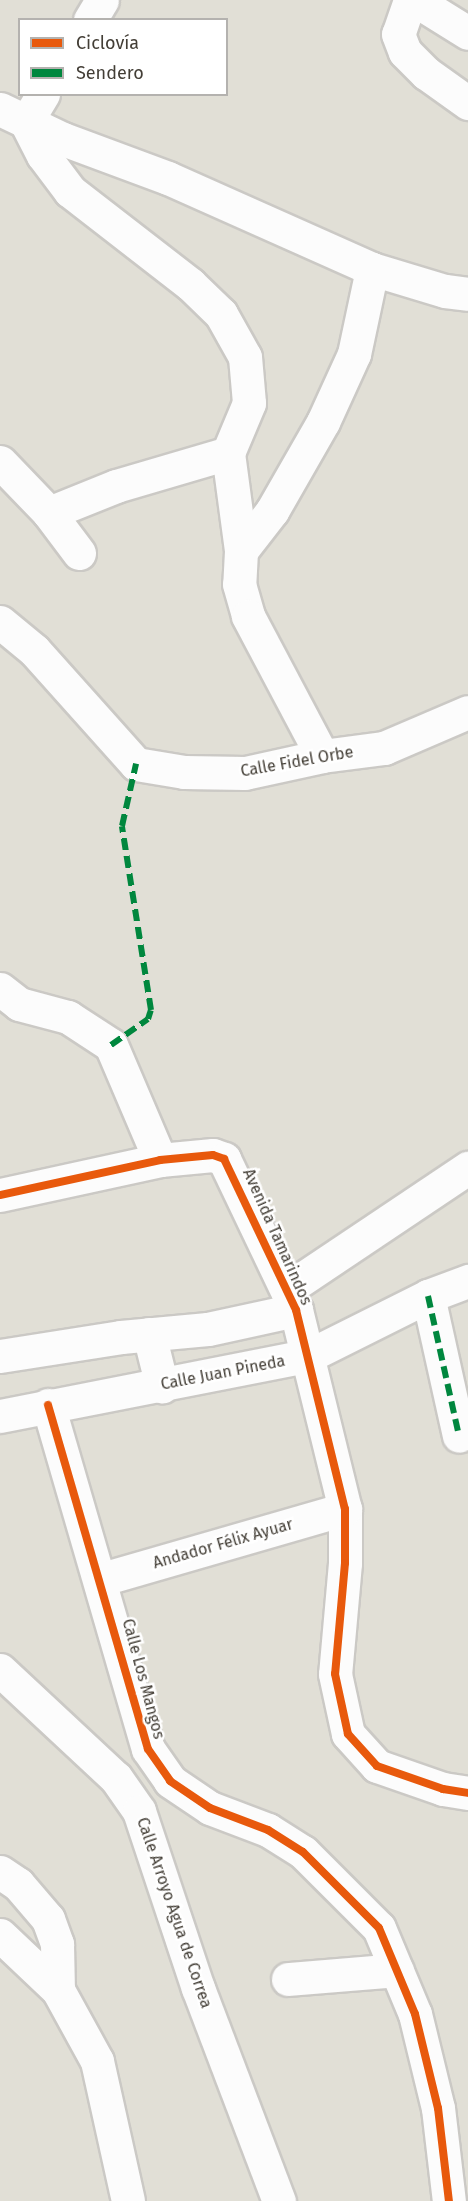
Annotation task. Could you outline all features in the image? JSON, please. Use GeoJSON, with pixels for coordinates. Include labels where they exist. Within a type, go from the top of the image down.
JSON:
{"type":"FeatureCollection","features":[{"type":"Feature","properties":{"kind":"street"},"geometry":{"type":"LineString","coordinates":[[91,18],[102,0]]}},
{"type":"Feature","properties":{"kind":"street"},"geometry":{"type":"LineString","coordinates":[[468,33],[412,0],[398,34],[405,52],[426,73],[468,103]]}},
{"type":"Feature","properties":{"kind":"street"},"geometry":{"type":"LineString","coordinates":[[13,115],[40,96]]}},
{"type":"Feature","properties":{"kind":"street"},"geometry":{"type":"LineString","coordinates":[[13,115],[168,178],[372,270],[445,291],[468,294]]}},
{"type":"Feature","properties":{"kind":"street"},"geometry":{"type":"LineString","coordinates":[[13,115],[69,191],[190,284],[221,314],[245,357],[249,403],[228,453],[241,551],[239,584],[248,616],[322,756]]}},
{"type":"Feature","properties":{"kind":"street"},"geometry":{"type":"LineString","coordinates":[[241,551],[272,511],[350,364],[372,270]]}},
{"type":"Feature","properties":{"kind":"street"},"geometry":{"type":"LineString","coordinates":[[49,513],[116,486],[228,453]]}},
{"type":"Feature","properties":{"kind":"street"},"geometry":{"type":"LineString","coordinates":[[0,462],[49,513],[79,553]]}},
{"type":"Feature","properties":{"kind":"street","name":"Calle Fidel Orbe"},"geometry":{"type":"LineString","coordinates":[[0,622],[34,650],[136,764],[184,772],[245,773],[322,756],[384,748],[468,712]]}},
{"type":"Feature","properties":{"kind":"street"},"geometry":{"type":"LineString","coordinates":[[0,989],[19,1004],[68,1017],[111,1045],[160,1160],[0,1195]]}},
{"type":"Feature","properties":{"kind":"street","name":"Avenida Tamarindos"},"geometry":{"type":"LineString","coordinates":[[160,1160],[213,1155],[224,1159],[292,1300],[309,1355]]}},
{"type":"Feature","properties":{"kind":"street"},"geometry":{"type":"LineString","coordinates":[[0,1356],[149,1334],[208,1329],[292,1300],[468,1168]]}},
{"type":"Feature","properties":{"kind":"street","name":"Calle Juan Pineda"},"geometry":{"type":"LineString","coordinates":[[0,1416],[48,1405],[162,1386],[309,1355],[428,1296],[468,1281]]}},
{"type":"Feature","properties":{"kind":"street"},"geometry":{"type":"LineString","coordinates":[[428,1296],[459,1436]]}},
{"type":"Feature","properties":{"kind":"street"},"geometry":{"type":"LineString","coordinates":[[149,1334],[162,1386]]}},
{"type":"Feature","properties":{"kind":"street"},"geometry":{"type":"LineString","coordinates":[[309,1355],[345,1509],[345,1563],[334,1674],[348,1734],[377,1766],[443,1789],[468,1793]]}},
{"type":"Feature","properties":{"kind":"street","name":"Calle Los Mangos"},"geometry":{"type":"LineString","coordinates":[[48,1405],[102,1579],[148,1749],[170,1781],[210,1808],[268,1830],[303,1852],[379,1928],[415,2014],[438,2108],[449,2201]]}},
{"type":"Feature","properties":{"kind":"street","name":"Andador Félix Ayuar"},"geometry":{"type":"LineString","coordinates":[[102,1579],[345,1509]]}},
{"type":"Feature","properties":{"kind":"street","name":"Calle Arroyo Agua de Correa"},"geometry":{"type":"LineString","coordinates":[[0,1670],[116,1778],[139,1811],[198,1988],[279,2201]]}},
{"type":"Feature","properties":{"kind":"street"},"geometry":{"type":"LineString","coordinates":[[116,1778],[170,1781]]}},
{"type":"Feature","properties":{"kind":"street"},"geometry":{"type":"LineString","coordinates":[[0,1872],[18,1884],[48,1919],[57,1944],[58,1990]]}},
{"type":"Feature","properties":{"kind":"street"},"geometry":{"type":"LineString","coordinates":[[0,1935],[58,1990],[97,2061],[128,2201]]}},
{"type":"Feature","properties":{"kind":"street"},"geometry":{"type":"LineString","coordinates":[[288,1979],[397,1970]]}},
{"type":"Feature","properties":{"kind":"shaded area"},"geometry":{"type":"Polygon","coordinates":[[[0,0],[468,0],[468,2201],[0,2201],[0,0]]]}},
{"type":"Feature","properties":{"kind":"marked path"},"geometry":{"type":"LineString","coordinates":[[111,1045],[148,1019],[151,1010],[122,826],[136,764]]}},
{"type":"Feature","properties":{"kind":"marked path"},"geometry":{"type":"LineString","coordinates":[[428,1296],[459,1436]]}},
{"type":"Feature","properties":{"kind":"cycle path"},"geometry":{"type":"LineString","coordinates":[[0,1195],[160,1160],[213,1155],[224,1159],[296,1310],[345,1509],[345,1563],[335,1674],[348,1734],[377,1766],[443,1789],[468,1793]]}},
{"type":"Feature","properties":{"kind":"cycle path"},"geometry":{"type":"LineString","coordinates":[[48,1405],[148,1749],[170,1781],[210,1808],[268,1830],[303,1852],[379,1928],[415,2014],[438,2108],[449,2201]]}}]}
